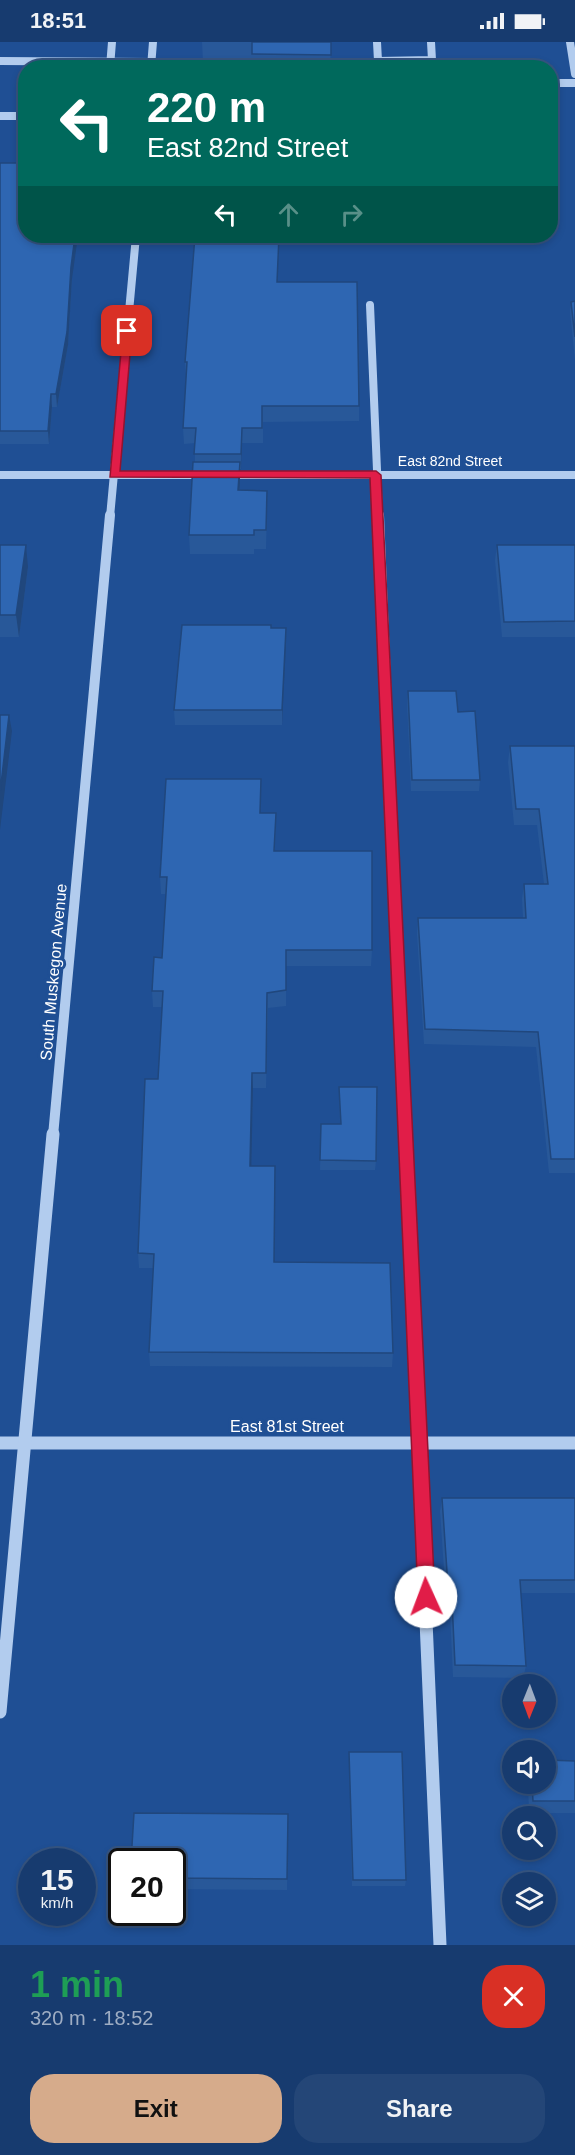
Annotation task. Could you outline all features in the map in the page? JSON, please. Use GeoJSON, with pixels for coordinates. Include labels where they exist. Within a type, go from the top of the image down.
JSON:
{"type":"FeatureCollection","features":[{"type":"Feature","properties":{"kind":"street"},"geometry":{"type":"LineString","coordinates":[[110,60],[112,42]]}},
{"type":"Feature","properties":{"kind":"street"},"geometry":{"type":"LineString","coordinates":[[151,60],[153,42]]}},
{"type":"Feature","properties":{"kind":"street"},"geometry":{"type":"LineString","coordinates":[[377,42],[378,60]]}},
{"type":"Feature","properties":{"kind":"street"},"geometry":{"type":"LineString","coordinates":[[431,42],[432,60]]}},
{"type":"Feature","properties":{"kind":"street"},"geometry":{"type":"LineString","coordinates":[[570,42],[575,74]]}},
{"type":"Feature","properties":{"kind":"street"},"geometry":{"type":"LineString","coordinates":[[0,61],[18,62]]}},
{"type":"Feature","properties":{"kind":"street"},"geometry":{"type":"LineString","coordinates":[[558,83],[575,83]]}},
{"type":"Feature","properties":{"kind":"street"},"geometry":{"type":"LineString","coordinates":[[0,116],[18,116]]}},
{"type":"Feature","properties":{"kind":"street","name":"South Muskegon Avenue"},"geometry":{"type":"LineString","coordinates":[[0,1712],[135,243]]}},
{"type":"Feature","properties":{"kind":"street"},"geometry":{"type":"LineString","coordinates":[[370,305],[440,1945]]}},
{"type":"Feature","properties":{"kind":"street","name":"East 82nd Street"},"geometry":{"type":"LineString","coordinates":[[0,475],[575,475]]}},
{"type":"Feature","properties":{"kind":"street","name":"East 81st Street"},"geometry":{"type":"LineString","coordinates":[[0,1443],[575,1443]]}},
{"type":"Feature","properties":{"kind":"building"},"geometry":{"type":"Polygon","coordinates":[[[252,42],[331,42],[331,55],[252,54],[252,42]]]}},
{"type":"Feature","properties":{"kind":"building"},"geometry":{"type":"Polygon","coordinates":[[[18,161],[18,243],[74,243],[67,332],[56,394],[51,394],[48,431],[0,431],[0,163],[17,163],[18,161]]]}},
{"type":"Feature","properties":{"kind":"building"},"geometry":{"type":"Polygon","coordinates":[[[194,243],[279,243],[277,282],[357,282],[359,406],[262,406],[262,428],[242,428],[241,454],[194,454],[196,428],[183,428],[187,362],[185,362],[194,243]]]}},
{"type":"Feature","properties":{"kind":"building"},"geometry":{"type":"Polygon","coordinates":[[[575,301],[575,337],[571,302],[575,301]]]}},
{"type":"Feature","properties":{"kind":"building"},"geometry":{"type":"Polygon","coordinates":[[[193,462],[240,462],[238,490],[267,491],[266,530],[254,530],[254,535],[189,535],[193,462]]]}},
{"type":"Feature","properties":{"kind":"building"},"geometry":{"type":"Polygon","coordinates":[[[0,545],[26,545],[16,615],[0,615],[0,545]]]}},
{"type":"Feature","properties":{"kind":"building"},"geometry":{"type":"Polygon","coordinates":[[[497,545],[575,545],[575,621],[504,622],[497,545]]]}},
{"type":"Feature","properties":{"kind":"building"},"geometry":{"type":"Polygon","coordinates":[[[182,625],[271,625],[271,628],[286,628],[282,710],[174,710],[182,625]]]}},
{"type":"Feature","properties":{"kind":"building"},"geometry":{"type":"Polygon","coordinates":[[[408,691],[456,691],[458,712],[475,711],[480,780],[412,780],[408,691]]]}},
{"type":"Feature","properties":{"kind":"building"},"geometry":{"type":"Polygon","coordinates":[[[0,715],[9,715],[0,793],[0,715]]]}},
{"type":"Feature","properties":{"kind":"building"},"geometry":{"type":"Polygon","coordinates":[[[510,746],[575,746],[575,1159],[551,1159],[538,1032],[425,1029],[418,918],[526,918],[524,884],[548,884],[539,809],[516,809],[510,746]]]}},
{"type":"Feature","properties":{"kind":"building"},"geometry":{"type":"Polygon","coordinates":[[[166,779],[261,779],[260,813],[276,813],[274,851],[372,851],[372,950],[286,950],[286,990],[267,993],[266,1073],[252,1073],[250,1166],[275,1166],[274,1262],[390,1263],[393,1353],[149,1352],[154,1254],[138,1253],[145,1079],[158,1079],[163,991],[152,991],[154,957],[162,958],[167,877],[160,877],[166,779]]]}},
{"type":"Feature","properties":{"kind":"building"},"geometry":{"type":"Polygon","coordinates":[[[339,1087],[377,1087],[376,1161],[320,1160],[321,1124],[341,1124],[339,1087]]]}},
{"type":"Feature","properties":{"kind":"building"},"geometry":{"type":"Polygon","coordinates":[[[442,1498],[575,1498],[575,1580],[520,1580],[526,1666],[455,1665],[452,1601],[449,1601],[442,1498]]]}},
{"type":"Feature","properties":{"kind":"building"},"geometry":{"type":"Polygon","coordinates":[[[349,1752],[402,1752],[406,1880],[353,1880],[349,1752]]]}},
{"type":"Feature","properties":{"kind":"building"},"geometry":{"type":"Polygon","coordinates":[[[556,1760],[575,1761],[575,1801],[533,1801],[533,1794],[556,1794],[556,1760]]]}},
{"type":"Feature","properties":{"kind":"building"},"geometry":{"type":"Polygon","coordinates":[[[134,1813],[288,1814],[287,1879],[186,1878],[186,1848],[132,1848],[134,1813]]]}},
{"type":"Feature","properties":{"kind":"route"},"geometry":{"type":"LineString","coordinates":[[127,331],[114,475],[376,475],[426,1597]]}}]}
